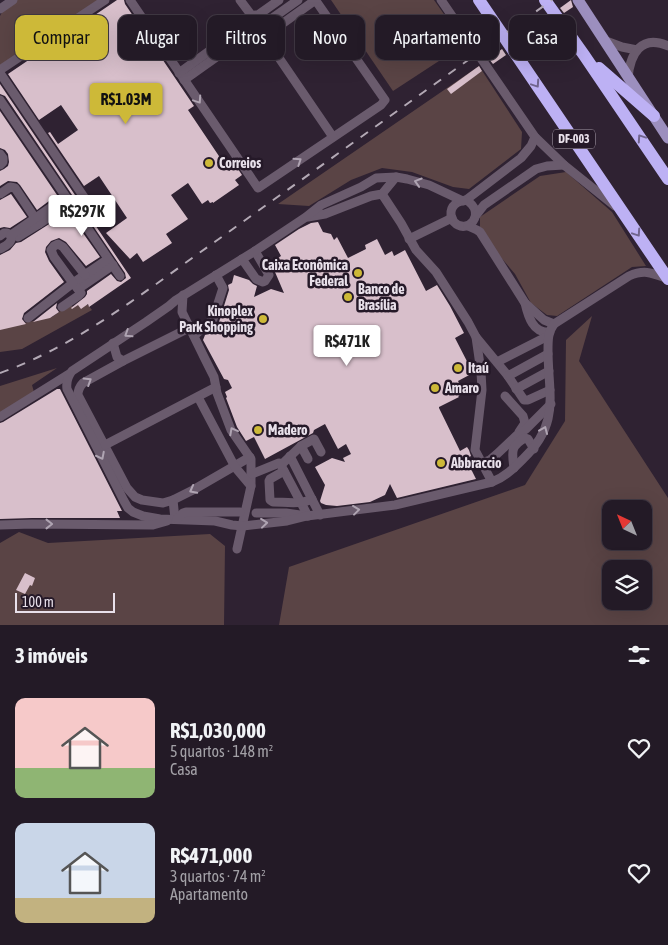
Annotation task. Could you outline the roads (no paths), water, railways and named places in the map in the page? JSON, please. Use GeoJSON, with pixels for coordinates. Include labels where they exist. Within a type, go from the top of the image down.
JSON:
{"type":"FeatureCollection","features":[{"type":"Feature","properties":{"kind":"highway","name":"DF-003"},"geometry":{"type":"LineString","coordinates":[[479,0],[668,279]]}},
{"type":"Feature","properties":{"kind":"highway"},"geometry":{"type":"LineString","coordinates":[[545,0],[668,178]]}},
{"type":"Feature","properties":{"kind":"highway"},"geometry":{"type":"LineString","coordinates":[[584,55],[654,116]]}},
{"type":"Feature","properties":{"kind":"main road"},"geometry":{"type":"LineString","coordinates":[[578,0],[668,138]]}},
{"type":"Feature","properties":{"kind":"street"},"geometry":{"type":"LineString","coordinates":[[0,10],[13,0]]}},
{"type":"Feature","properties":{"kind":"street"},"geometry":{"type":"LineString","coordinates":[[88,203],[0,72],[105,0]]}},
{"type":"Feature","properties":{"kind":"street"},"geometry":{"type":"LineString","coordinates":[[130,0],[258,188],[381,105],[385,100],[316,1],[281,15]]}},
{"type":"Feature","properties":{"kind":"street"},"geometry":{"type":"LineString","coordinates":[[266,15],[279,0]]}},
{"type":"Feature","properties":{"kind":"street"},"geometry":{"type":"LineString","coordinates":[[273,15],[298,0]]}},
{"type":"Feature","properties":{"kind":"street"},"geometry":{"type":"LineString","coordinates":[[441,0],[535,137],[564,164],[624,213]]}},
{"type":"Feature","properties":{"kind":"street"},"geometry":{"type":"LineString","coordinates":[[244,1],[252,15]]}},
{"type":"Feature","properties":{"kind":"street"},"geometry":{"type":"LineString","coordinates":[[606,41],[637,50]]}},
{"type":"Feature","properties":{"kind":"street"},"geometry":{"type":"LineString","coordinates":[[628,78],[632,58],[643,45],[649,43],[668,46]]}},
{"type":"Feature","properties":{"kind":"street"},"geometry":{"type":"LineString","coordinates":[[182,76],[207,59]]}},
{"type":"Feature","properties":{"kind":"street"},"geometry":{"type":"LineString","coordinates":[[281,60],[333,137]]}},
{"type":"Feature","properties":{"kind":"street"},"geometry":{"type":"LineString","coordinates":[[0,119],[3,108]]}},
{"type":"Feature","properties":{"kind":"street"},"geometry":{"type":"LineString","coordinates":[[3,108],[120,276]]}},
{"type":"Feature","properties":{"kind":"street"},"geometry":{"type":"LineString","coordinates":[[473,228],[455,223],[451,211],[453,207],[457,202],[465,200],[521,158],[531,146],[535,137]]}},
{"type":"Feature","properties":{"kind":"street"},"geometry":{"type":"LineString","coordinates":[[0,154],[3,158],[3,162],[0,165]]}},
{"type":"Feature","properties":{"kind":"street"},"geometry":{"type":"LineString","coordinates":[[69,374],[66,384],[67,389],[128,508],[137,514],[160,519],[216,521],[243,526],[395,505],[492,482],[514,468],[534,449],[546,426],[551,404],[548,354],[551,331],[544,320],[525,303],[495,256],[473,228],[473,223],[484,205],[536,169],[564,164]]}},
{"type":"Feature","properties":{"kind":"street"},"geometry":{"type":"LineString","coordinates":[[323,210],[376,178],[396,177],[429,185],[465,200],[475,207],[476,216]]}},
{"type":"Feature","properties":{"kind":"street"},"geometry":{"type":"LineString","coordinates":[[0,417],[69,374],[183,295],[306,217],[323,210],[382,194],[396,177]]}},
{"type":"Feature","properties":{"kind":"street"},"geometry":{"type":"LineString","coordinates":[[0,194],[10,187],[15,188],[37,221]]}},
{"type":"Feature","properties":{"kind":"street"},"geometry":{"type":"LineString","coordinates":[[382,194],[416,250],[436,272],[476,337],[508,376],[523,399],[526,400],[550,390]]}},
{"type":"Feature","properties":{"kind":"street"},"geometry":{"type":"LineString","coordinates":[[0,250],[10,239],[68,200]]}},
{"type":"Feature","properties":{"kind":"street"},"geometry":{"type":"LineString","coordinates":[[410,239],[452,218]]}},
{"type":"Feature","properties":{"kind":"street"},"geometry":{"type":"LineString","coordinates":[[0,236],[7,233],[10,239]]}},
{"type":"Feature","properties":{"kind":"street"},"geometry":{"type":"LineString","coordinates":[[62,307],[80,295],[81,292],[52,253],[52,248],[58,244],[63,247],[85,275]]}},
{"type":"Feature","properties":{"kind":"street"},"geometry":{"type":"LineString","coordinates":[[242,259],[256,278],[260,281],[265,281],[269,275],[255,251]]}},
{"type":"Feature","properties":{"kind":"street"},"geometry":{"type":"LineString","coordinates":[[75,286],[85,275],[110,262]]}},
{"type":"Feature","properties":{"kind":"street"},"geometry":{"type":"LineString","coordinates":[[28,318],[110,262]]}},
{"type":"Feature","properties":{"kind":"street"},"geometry":{"type":"LineString","coordinates":[[497,362],[551,331],[629,276],[648,272],[668,279]]}},
{"type":"Feature","properties":{"kind":"street"},"geometry":{"type":"LineString","coordinates":[[216,275],[223,288],[214,318],[191,332],[106,370],[80,386],[78,395],[127,488],[135,497],[163,503],[173,500],[251,458]]}},
{"type":"Feature","properties":{"kind":"street"},"geometry":{"type":"LineString","coordinates":[[183,295],[182,312],[214,377],[217,393],[231,430],[251,458],[265,466],[279,463],[308,516]]}},
{"type":"Feature","properties":{"kind":"street"},"geometry":{"type":"LineString","coordinates":[[169,306],[182,312]]}},
{"type":"Feature","properties":{"kind":"street"},"geometry":{"type":"LineString","coordinates":[[476,337],[482,390],[475,450],[492,482]]}},
{"type":"Feature","properties":{"kind":"street"},"geometry":{"type":"LineString","coordinates":[[113,343],[117,357],[123,362]]}},
{"type":"Feature","properties":{"kind":"street"},"geometry":{"type":"LineString","coordinates":[[508,376],[548,354]]}},
{"type":"Feature","properties":{"kind":"street"},"geometry":{"type":"LineString","coordinates":[[96,355],[107,361],[106,370]]}},
{"type":"Feature","properties":{"kind":"street"},"geometry":{"type":"LineString","coordinates":[[516,388],[549,371]]}},
{"type":"Feature","properties":{"kind":"street"},"geometry":{"type":"LineString","coordinates":[[105,445],[216,388]]}},
{"type":"Feature","properties":{"kind":"street"},"geometry":{"type":"LineString","coordinates":[[505,396],[524,419],[523,426],[516,436]]}},
{"type":"Feature","properties":{"kind":"street"},"geometry":{"type":"LineString","coordinates":[[198,397],[235,466],[251,486]]}},
{"type":"Feature","properties":{"kind":"street"},"geometry":{"type":"LineString","coordinates":[[482,463],[490,460],[551,404]]}},
{"type":"Feature","properties":{"kind":"street"},"geometry":{"type":"LineString","coordinates":[[312,499],[306,502],[273,502],[269,499],[270,480],[283,468],[290,456],[314,438],[321,452]]}},
{"type":"Feature","properties":{"kind":"street"},"geometry":{"type":"LineString","coordinates":[[514,468],[512,453],[514,446],[525,438],[528,439],[534,449]]}},
{"type":"Feature","properties":{"kind":"street"},"geometry":{"type":"LineString","coordinates":[[301,446],[308,459]]}},
{"type":"Feature","properties":{"kind":"street"},"geometry":{"type":"LineString","coordinates":[[252,474],[265,466],[290,456]]}},
{"type":"Feature","properties":{"kind":"street"},"geometry":{"type":"LineString","coordinates":[[290,456],[320,515]]}},
{"type":"Feature","properties":{"kind":"street"},"geometry":{"type":"LineString","coordinates":[[232,525],[237,549],[251,486],[251,458]]}},
{"type":"Feature","properties":{"kind":"street"},"geometry":{"type":"LineString","coordinates":[[128,508],[129,502],[135,497]]}},
{"type":"Feature","properties":{"kind":"street"},"geometry":{"type":"LineString","coordinates":[[173,500],[175,519]]}},
{"type":"Feature","properties":{"kind":"street"},"geometry":{"type":"LineString","coordinates":[[160,519],[165,509],[163,503]]}},
{"type":"Feature","properties":{"kind":"street"},"geometry":{"type":"LineString","coordinates":[[0,526],[32,524],[153,525],[175,519],[186,512],[240,512]]}},
{"type":"Feature","properties":{"kind":"street"},"geometry":{"type":"LineString","coordinates":[[256,513],[286,513],[308,516]]}},
{"type":"Feature","properties":{"kind":"railway"},"geometry":{"type":"LineString","coordinates":[[0,373],[58,347],[112,314],[552,0]]}},
{"type":"Feature","properties":{"kind":"place","name":"Correios"},"geometry":{"type":"Point","coordinates":[209,163]}},
{"type":"Feature","properties":{"kind":"place","name":"Caixa Econômica Federal"},"geometry":{"type":"Point","coordinates":[358,273]}},
{"type":"Feature","properties":{"kind":"place","name":"Banco de Brasília"},"geometry":{"type":"Point","coordinates":[348,297]}},
{"type":"Feature","properties":{"kind":"place","name":"Kinoplex Park Shopping"},"geometry":{"type":"Point","coordinates":[263,319]}},
{"type":"Feature","properties":{"kind":"place","name":"Itaú"},"geometry":{"type":"Point","coordinates":[458,368]}},
{"type":"Feature","properties":{"kind":"place","name":"Amaro"},"geometry":{"type":"Point","coordinates":[435,388]}},
{"type":"Feature","properties":{"kind":"place","name":"Madero"},"geometry":{"type":"Point","coordinates":[258,430]}},
{"type":"Feature","properties":{"kind":"place","name":"Abbraccio"},"geometry":{"type":"Point","coordinates":[441,463]}}]}
